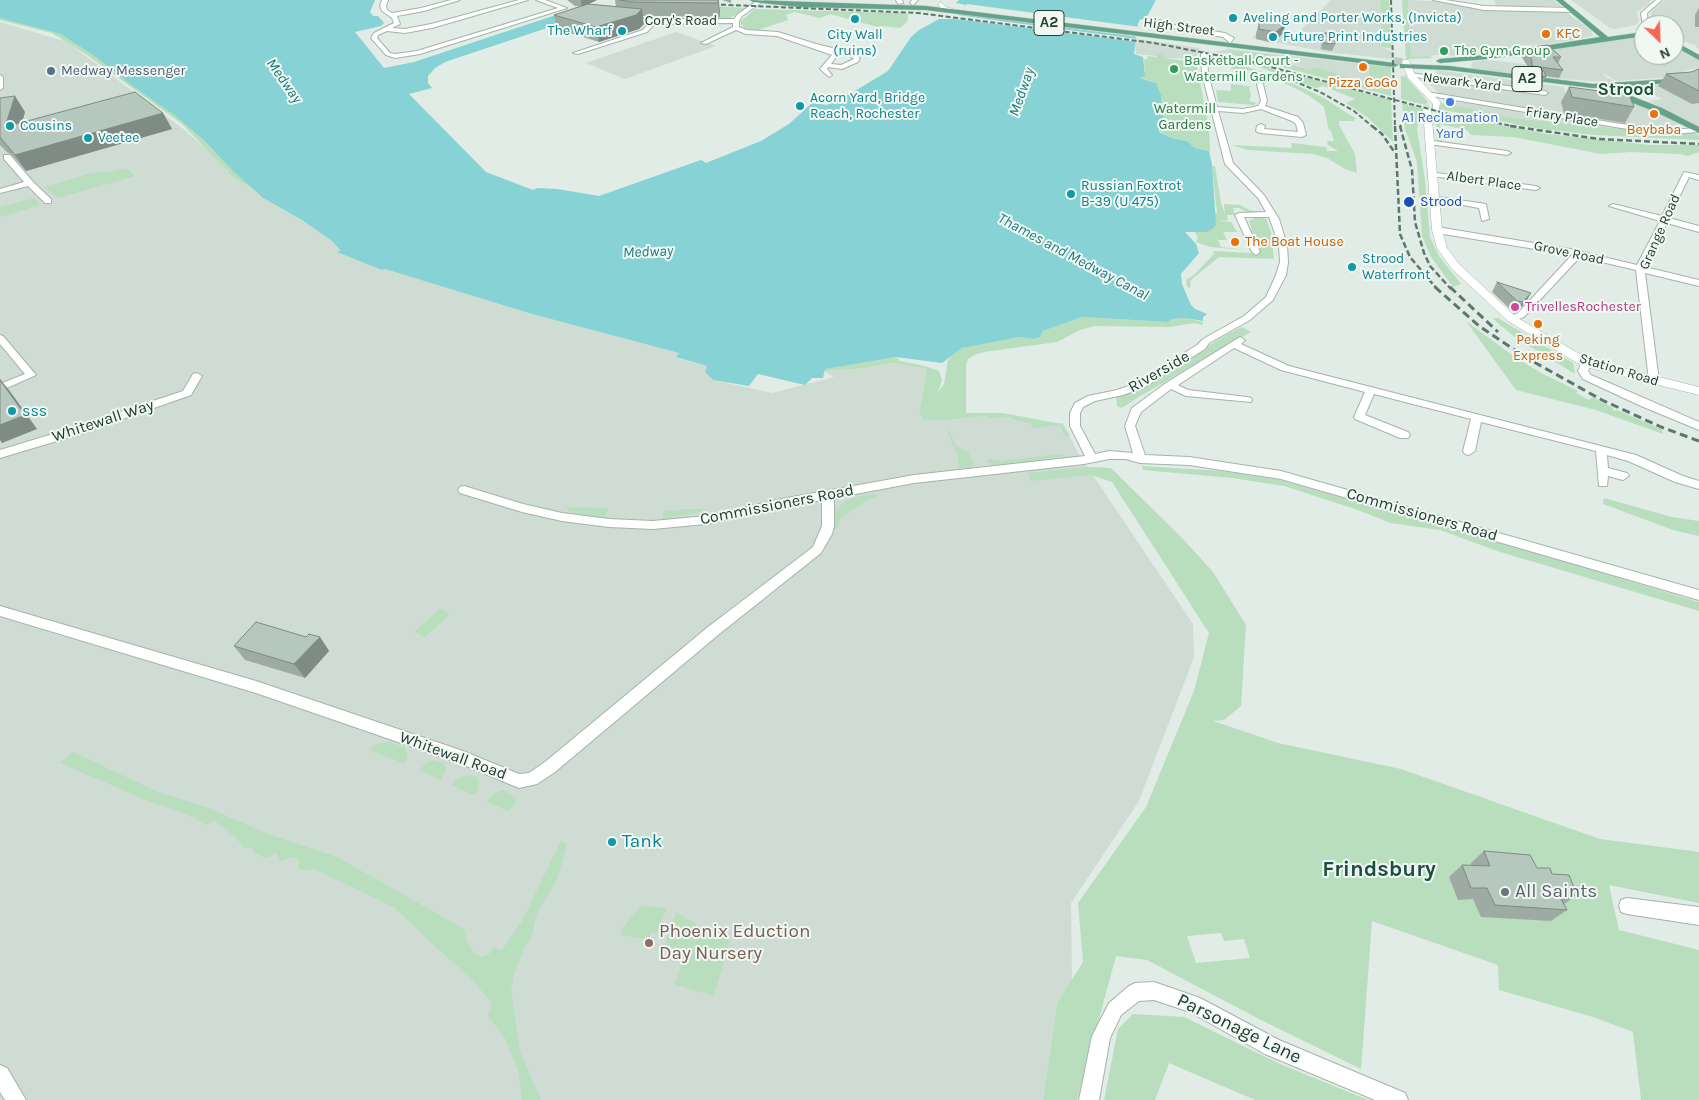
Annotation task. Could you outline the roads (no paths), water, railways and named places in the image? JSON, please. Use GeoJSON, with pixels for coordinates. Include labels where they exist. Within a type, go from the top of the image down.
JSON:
{"type":"FeatureCollection","features":[{"type":"Feature","properties":{"kind":"main road","name":"A2"},"geometry":{"type":"LineString","coordinates":[[758,0],[812,5],[926,6],[962,9]]}},
{"type":"Feature","properties":{"kind":"main road","name":"A2"},"geometry":{"type":"LineString","coordinates":[[781,0],[876,3],[914,2],[926,6]]}},
{"type":"Feature","properties":{"kind":"main road"},"geometry":{"type":"LineString","coordinates":[[1559,0],[1598,30],[1610,35],[1627,35]]}},
{"type":"Feature","properties":{"kind":"main road"},"geometry":{"type":"LineString","coordinates":[[926,6],[943,2],[943,8],[962,9]]}},
{"type":"Feature","properties":{"kind":"main road","name":"High Street"},"geometry":{"type":"LineString","coordinates":[[962,9],[1139,32],[1172,33],[1324,54],[1613,89]]}},
{"type":"Feature","properties":{"kind":"main road"},"geometry":{"type":"LineString","coordinates":[[1587,42],[1604,38],[1598,30]]}},
{"type":"Feature","properties":{"kind":"main road","name":"High Street"},"geometry":{"type":"LineString","coordinates":[[1139,32],[1206,49],[1258,49],[1405,64]]}},
{"type":"Feature","properties":{"kind":"main road","name":"A2"},"geometry":{"type":"LineString","coordinates":[[1172,33],[1202,39],[1206,49],[1230,41],[1258,49]]}},
{"type":"Feature","properties":{"kind":"main road","name":"A2"},"geometry":{"type":"LineString","coordinates":[[1405,64],[1476,58],[1634,35]]}},
{"type":"Feature","properties":{"kind":"main road"},"geometry":{"type":"LineString","coordinates":[[1684,49],[1699,58]]}},
{"type":"Feature","properties":{"kind":"main road","name":"A2"},"geometry":{"type":"LineString","coordinates":[[1467,71],[1459,67],[1458,63],[1476,58]]}},
{"type":"Feature","properties":{"kind":"main road"},"geometry":{"type":"LineString","coordinates":[[1405,64],[1430,106]]}},
{"type":"Feature","properties":{"kind":"main road"},"geometry":{"type":"LineString","coordinates":[[1613,89],[1699,75]]}},
{"type":"Feature","properties":{"kind":"main road"},"geometry":{"type":"LineString","coordinates":[[1613,89],[1699,130]]}},
{"type":"Feature","properties":{"kind":"main road","name":"Station Road"},"geometry":{"type":"LineString","coordinates":[[1430,106],[1429,142],[1437,230],[1442,248],[1452,262],[1485,296],[1512,319],[1586,363],[1699,391]]}},
{"type":"Feature","properties":{"kind":"street"},"geometry":{"type":"LineString","coordinates":[[385,0],[383,6],[385,11],[397,21],[397,24],[388,30],[376,34],[374,38],[390,55],[403,56],[563,8]]}},
{"type":"Feature","properties":{"kind":"street"},"geometry":{"type":"LineString","coordinates":[[391,15],[422,10],[457,0]]}},
{"type":"Feature","properties":{"kind":"street"},"geometry":{"type":"LineString","coordinates":[[388,30],[404,31],[432,26],[525,0]]}},
{"type":"Feature","properties":{"kind":"street"},"geometry":{"type":"LineString","coordinates":[[539,0],[563,8],[573,9]]}},
{"type":"Feature","properties":{"kind":"street"},"geometry":{"type":"LineString","coordinates":[[736,28],[736,20],[758,0]]}},
{"type":"Feature","properties":{"kind":"street"},"geometry":{"type":"LineString","coordinates":[[1436,0],[1483,8],[1570,9]]}},
{"type":"Feature","properties":{"kind":"street"},"geometry":{"type":"LineString","coordinates":[[1644,15],[1644,13],[1659,0]]}},
{"type":"Feature","properties":{"kind":"street","name":"Cory's Road"},"geometry":{"type":"LineString","coordinates":[[622,19],[653,22],[736,20]]}},
{"type":"Feature","properties":{"kind":"street"},"geometry":{"type":"LineString","coordinates":[[576,53],[644,31],[653,22]]}},
{"type":"Feature","properties":{"kind":"street"},"geometry":{"type":"LineString","coordinates":[[1160,22],[1166,25],[1225,35],[1231,38],[1230,41]]}},
{"type":"Feature","properties":{"kind":"street"},"geometry":{"type":"LineString","coordinates":[[704,43],[736,28],[749,32],[778,34],[836,54],[823,70],[829,75]]}},
{"type":"Feature","properties":{"kind":"street"},"geometry":{"type":"LineString","coordinates":[[814,46],[853,55],[858,59],[842,67],[826,65]]}},
{"type":"Feature","properties":{"kind":"street"},"geometry":{"type":"LineString","coordinates":[[1206,49],[1205,74],[1230,166],[1258,194],[1272,214]]}},
{"type":"Feature","properties":{"kind":"street"},"geometry":{"type":"LineString","coordinates":[[0,77],[0,88]]}},
{"type":"Feature","properties":{"kind":"street","name":"Newark Yard"},"geometry":{"type":"LineString","coordinates":[[1413,77],[1545,93]]}},
{"type":"Feature","properties":{"kind":"street"},"geometry":{"type":"LineString","coordinates":[[1250,83],[1271,85]]}},
{"type":"Feature","properties":{"kind":"street"},"geometry":{"type":"LineString","coordinates":[[1260,84],[1264,100],[1261,107]]}},
{"type":"Feature","properties":{"kind":"street","name":"Friary Place"},"geometry":{"type":"LineString","coordinates":[[1430,106],[1669,132],[1699,130]]}},
{"type":"Feature","properties":{"kind":"street"},"geometry":{"type":"LineString","coordinates":[[1213,109],[1243,111],[1261,107],[1296,120],[1300,124],[1302,135]]}},
{"type":"Feature","properties":{"kind":"street"},"geometry":{"type":"LineString","coordinates":[[1261,126],[1260,131],[1313,136]]}},
{"type":"Feature","properties":{"kind":"street"},"geometry":{"type":"LineString","coordinates":[[1429,142],[1507,153]]}},
{"type":"Feature","properties":{"kind":"street"},"geometry":{"type":"LineString","coordinates":[[7,157],[29,183],[48,201]]}},
{"type":"Feature","properties":{"kind":"street","name":"Albert Place"},"geometry":{"type":"LineString","coordinates":[[1432,174],[1536,188]]}},
{"type":"Feature","properties":{"kind":"street","name":"Grange Road"},"geometry":{"type":"LineString","coordinates":[[1654,381],[1640,269],[1687,174],[1699,178]]}},
{"type":"Feature","properties":{"kind":"street"},"geometry":{"type":"LineString","coordinates":[[0,191],[29,183]]}},
{"type":"Feature","properties":{"kind":"street"},"geometry":{"type":"LineString","coordinates":[[1434,198],[1483,206],[1485,219]]}},
{"type":"Feature","properties":{"kind":"street"},"geometry":{"type":"LineString","coordinates":[[1613,206],[1699,229]]}},
{"type":"Feature","properties":{"kind":"street"},"geometry":{"type":"LineString","coordinates":[[1256,252],[1238,211],[1272,214]]}},
{"type":"Feature","properties":{"kind":"street","name":"Riverside"},"geometry":{"type":"LineString","coordinates":[[1092,459],[1075,424],[1075,413],[1079,405],[1092,398],[1119,393],[1141,386],[1201,347],[1206,341],[1244,320],[1257,310],[1274,292],[1284,265],[1283,242],[1272,214]]}},
{"type":"Feature","properties":{"kind":"street","name":"Grove Road"},"geometry":{"type":"LineString","coordinates":[[1437,230],[1578,254],[1699,284]]}},
{"type":"Feature","properties":{"kind":"street"},"geometry":{"type":"LineString","coordinates":[[1512,319],[1524,311],[1578,254]]}},
{"type":"Feature","properties":{"kind":"street"},"geometry":{"type":"LineString","coordinates":[[0,338],[31,375],[0,388]]}},
{"type":"Feature","properties":{"kind":"street"},"geometry":{"type":"LineString","coordinates":[[1140,459],[1131,430],[1132,417],[1142,405],[1238,342],[1282,367],[1601,449],[1632,458],[1679,479],[1699,485]]}},
{"type":"Feature","properties":{"kind":"street"},"geometry":{"type":"LineString","coordinates":[[1586,363],[1583,372],[1587,377],[1699,426]]}},
{"type":"Feature","properties":{"kind":"street","name":"Whitewall Way"},"geometry":{"type":"LineString","coordinates":[[0,454],[73,432],[187,393],[197,376]]}},
{"type":"Feature","properties":{"kind":"street"},"geometry":{"type":"LineString","coordinates":[[1170,386],[1186,393],[1247,400]]}},
{"type":"Feature","properties":{"kind":"street"},"geometry":{"type":"LineString","coordinates":[[1371,390],[1359,417],[1404,435]]}},
{"type":"Feature","properties":{"kind":"street"},"geometry":{"type":"LineString","coordinates":[[1469,451],[1477,417]]}},
{"type":"Feature","properties":{"kind":"street"},"geometry":{"type":"LineString","coordinates":[[1601,449],[1603,483]]}},
{"type":"Feature","properties":{"kind":"street","name":"Commissioners Road"},"geometry":{"type":"LineString","coordinates":[[464,490],[522,508],[562,517],[609,523],[653,525],[706,520],[914,479],[1092,459],[1117,463],[1140,459],[1189,461],[1282,475],[1699,595]]}},
{"type":"Feature","properties":{"kind":"street"},"geometry":{"type":"LineString","coordinates":[[1678,466],[1679,479]]}},
{"type":"Feature","properties":{"kind":"street"},"geometry":{"type":"LineString","coordinates":[[1602,470],[1623,476]]}},
{"type":"Feature","properties":{"kind":"street","name":"Whitewall Road"},"geometry":{"type":"LineString","coordinates":[[0,611],[256,687],[463,758],[520,781],[532,778],[550,767],[712,632],[817,550],[826,534],[828,526],[828,495]]}},
{"type":"Feature","properties":{"kind":"street"},"geometry":{"type":"LineString","coordinates":[[1627,906],[1699,916]]}},
{"type":"Feature","properties":{"kind":"street","name":"Parsonage Lane"},"geometry":{"type":"LineString","coordinates":[[1089,1100],[1101,1036],[1115,1009],[1135,992],[1154,991],[1194,1004],[1272,1047],[1398,1100]]}},
{"type":"Feature","properties":{"kind":"street"},"geometry":{"type":"LineString","coordinates":[[0,1075],[16,1100]]}},
{"type":"Feature","properties":{"kind":"water"},"geometry":{"type":"Polygon","coordinates":[[[0,0],[375,0],[370,12],[373,16],[378,16],[384,23],[381,26],[355,32],[384,68],[414,62],[565,12],[583,16],[445,62],[435,68],[428,76],[428,83],[432,88],[409,94],[486,172],[533,190],[537,188],[557,189],[599,196],[701,160],[706,163],[761,141],[789,124],[812,103],[827,105],[855,91],[888,71],[911,37],[919,30],[939,19],[955,19],[966,5],[956,3],[959,0],[1156,0],[1145,20],[1140,19],[1134,54],[1143,57],[1145,76],[1139,78],[1156,83],[1161,95],[1164,128],[1159,129],[1159,132],[1172,138],[1187,141],[1195,148],[1209,151],[1212,164],[1216,225],[1206,232],[1185,232],[1196,244],[1199,253],[1181,274],[1182,284],[1191,305],[1195,309],[1207,314],[1203,317],[1203,321],[1185,318],[1172,319],[1168,322],[1082,317],[1043,331],[1040,337],[1034,339],[1019,337],[962,348],[942,363],[896,357],[825,369],[823,378],[812,378],[805,385],[758,374],[749,386],[713,380],[705,372],[707,366],[676,357],[679,353],[532,314],[385,269],[382,270],[337,252],[341,251],[332,241],[302,220],[263,198],[232,170],[205,141],[177,117],[96,57],[61,34],[0,18],[0,0]]]}},
{"type":"Feature","properties":{"kind":"tunnel"},"geometry":{"type":"LineString","coordinates":[[1394,61],[1403,62]]}},
{"type":"Feature","properties":{"kind":"railway"},"geometry":{"type":"LineString","coordinates":[[1391,0],[1394,100]]}},
{"type":"Feature","properties":{"kind":"railway"},"geometry":{"type":"LineString","coordinates":[[706,4],[918,13],[1154,43],[1252,62],[1394,100]]}},
{"type":"Feature","properties":{"kind":"railway"},"geometry":{"type":"LineString","coordinates":[[1279,75],[1320,92],[1354,111],[1373,127]]}},
{"type":"Feature","properties":{"kind":"railway"},"geometry":{"type":"LineString","coordinates":[[1394,100],[1448,114],[1518,127]]}},
{"type":"Feature","properties":{"kind":"railway"},"geometry":{"type":"LineString","coordinates":[[1394,100],[1395,127]]}},
{"type":"Feature","properties":{"kind":"railway"},"geometry":{"type":"LineString","coordinates":[[1372,126],[1382,134],[1395,153]]}},
{"type":"Feature","properties":{"kind":"railway"},"geometry":{"type":"LineString","coordinates":[[1395,126],[1400,234],[1410,257],[1436,288]]}},
{"type":"Feature","properties":{"kind":"railway"},"geometry":{"type":"LineString","coordinates":[[1400,126],[1412,170],[1415,222],[1424,253],[1430,266],[1451,289]]}},
{"type":"Feature","properties":{"kind":"railway"},"geometry":{"type":"LineString","coordinates":[[1510,126],[1599,139],[1699,144]]}},
{"type":"Feature","properties":{"kind":"railway"},"geometry":{"type":"LineString","coordinates":[[1450,287],[1498,332]]}},
{"type":"Feature","properties":{"kind":"railway"},"geometry":{"type":"LineString","coordinates":[[1436,288],[1479,326],[1525,357],[1602,400],[1661,427],[1699,441]]}},
{"type":"Feature","properties":{"kind":"place","name":"Aveling and Porter Works, (Invicta)"},"geometry":{"type":"Point","coordinates":[1233,18]}},
{"type":"Feature","properties":{"kind":"place","name":"City Wall (ruins)"},"geometry":{"type":"Point","coordinates":[855,19]}},
{"type":"Feature","properties":{"kind":"place","name":"The Wharf"},"geometry":{"type":"Point","coordinates":[622,31]}},
{"type":"Feature","properties":{"kind":"place","name":"KFC"},"geometry":{"type":"Point","coordinates":[1546,34]}},
{"type":"Feature","properties":{"kind":"place","name":"Future Print Industries"},"geometry":{"type":"Point","coordinates":[1273,37]}},
{"type":"Feature","properties":{"kind":"place","name":"The Gym Group"},"geometry":{"type":"Point","coordinates":[1444,51]}},
{"type":"Feature","properties":{"kind":"place","name":"Pizza GoGo"},"geometry":{"type":"Point","coordinates":[1363,67]}},
{"type":"Feature","properties":{"kind":"place","name":"Basketball Court - Watermill Gardens"},"geometry":{"type":"Point","coordinates":[1174,69]}},
{"type":"Feature","properties":{"kind":"place","name":"Medway Messenger"},"geometry":{"type":"Point","coordinates":[51,71]}},
{"type":"Feature","properties":{"kind":"place","name":"A1 Reclamation Yard"},"geometry":{"type":"Point","coordinates":[1450,102]}},
{"type":"Feature","properties":{"kind":"place","name":"Acorn Yard, Bridge Reach, Rochester"},"geometry":{"type":"Point","coordinates":[800,106]}},
{"type":"Feature","properties":{"kind":"place","name":"Beybaba"},"geometry":{"type":"Point","coordinates":[1654,114]}},
{"type":"Feature","properties":{"kind":"place","name":"Cousins"},"geometry":{"type":"Point","coordinates":[10,126]}},
{"type":"Feature","properties":{"kind":"place","name":"Veetee"},"geometry":{"type":"Point","coordinates":[88,138]}},
{"type":"Feature","properties":{"kind":"place","name":"Russian Foxtrot B-39 (U 475)"},"geometry":{"type":"Point","coordinates":[1071,194]}},
{"type":"Feature","properties":{"kind":"place","name":"Strood"},"geometry":{"type":"Point","coordinates":[1409,202]}},
{"type":"Feature","properties":{"kind":"place","name":"The Boat House"},"geometry":{"type":"Point","coordinates":[1235,242]}},
{"type":"Feature","properties":{"kind":"place","name":"Strood Waterfront"},"geometry":{"type":"Point","coordinates":[1352,267]}},
{"type":"Feature","properties":{"kind":"place","name":"TrivellesRochester"},"geometry":{"type":"Point","coordinates":[1515,307]}},
{"type":"Feature","properties":{"kind":"place","name":"Peking Express"},"geometry":{"type":"Point","coordinates":[1538,324]}},
{"type":"Feature","properties":{"kind":"place","name":"sss"},"geometry":{"type":"Point","coordinates":[12,411]}},
{"type":"Feature","properties":{"kind":"place","name":"Tank"},"geometry":{"type":"Point","coordinates":[612,842]}},
{"type":"Feature","properties":{"kind":"place","name":"All Saints"},"geometry":{"type":"Point","coordinates":[1505,892]}},
{"type":"Feature","properties":{"kind":"place","name":"Phoenix Eduction Day Nursery"},"geometry":{"type":"Point","coordinates":[649,943]}},
{"type":"Feature","properties":{"kind":"district","name":"Strood"},"geometry":{"type":"Point","coordinates":[1626,90]}},
{"type":"Feature","properties":{"kind":"district","name":"Frindsbury"},"geometry":{"type":"Point","coordinates":[1379,870]}},
{"type":"Feature","properties":{"kind":"water label","name":"Medway"},"geometry":{"type":"Point","coordinates":[284,81]}},
{"type":"Feature","properties":{"kind":"water label","name":"Medway"},"geometry":{"type":"Point","coordinates":[1022,92]}},
{"type":"Feature","properties":{"kind":"water label","name":"Medway"},"geometry":{"type":"Point","coordinates":[648,252]}},
{"type":"Feature","properties":{"kind":"water label","name":"Thames and Medway Canal"},"geometry":{"type":"Point","coordinates":[1073,257]}},
{"type":"Feature","properties":{"kind":"park label","name":"Watermill Gardens"},"geometry":{"type":"Point","coordinates":[1185,118]}}]}
